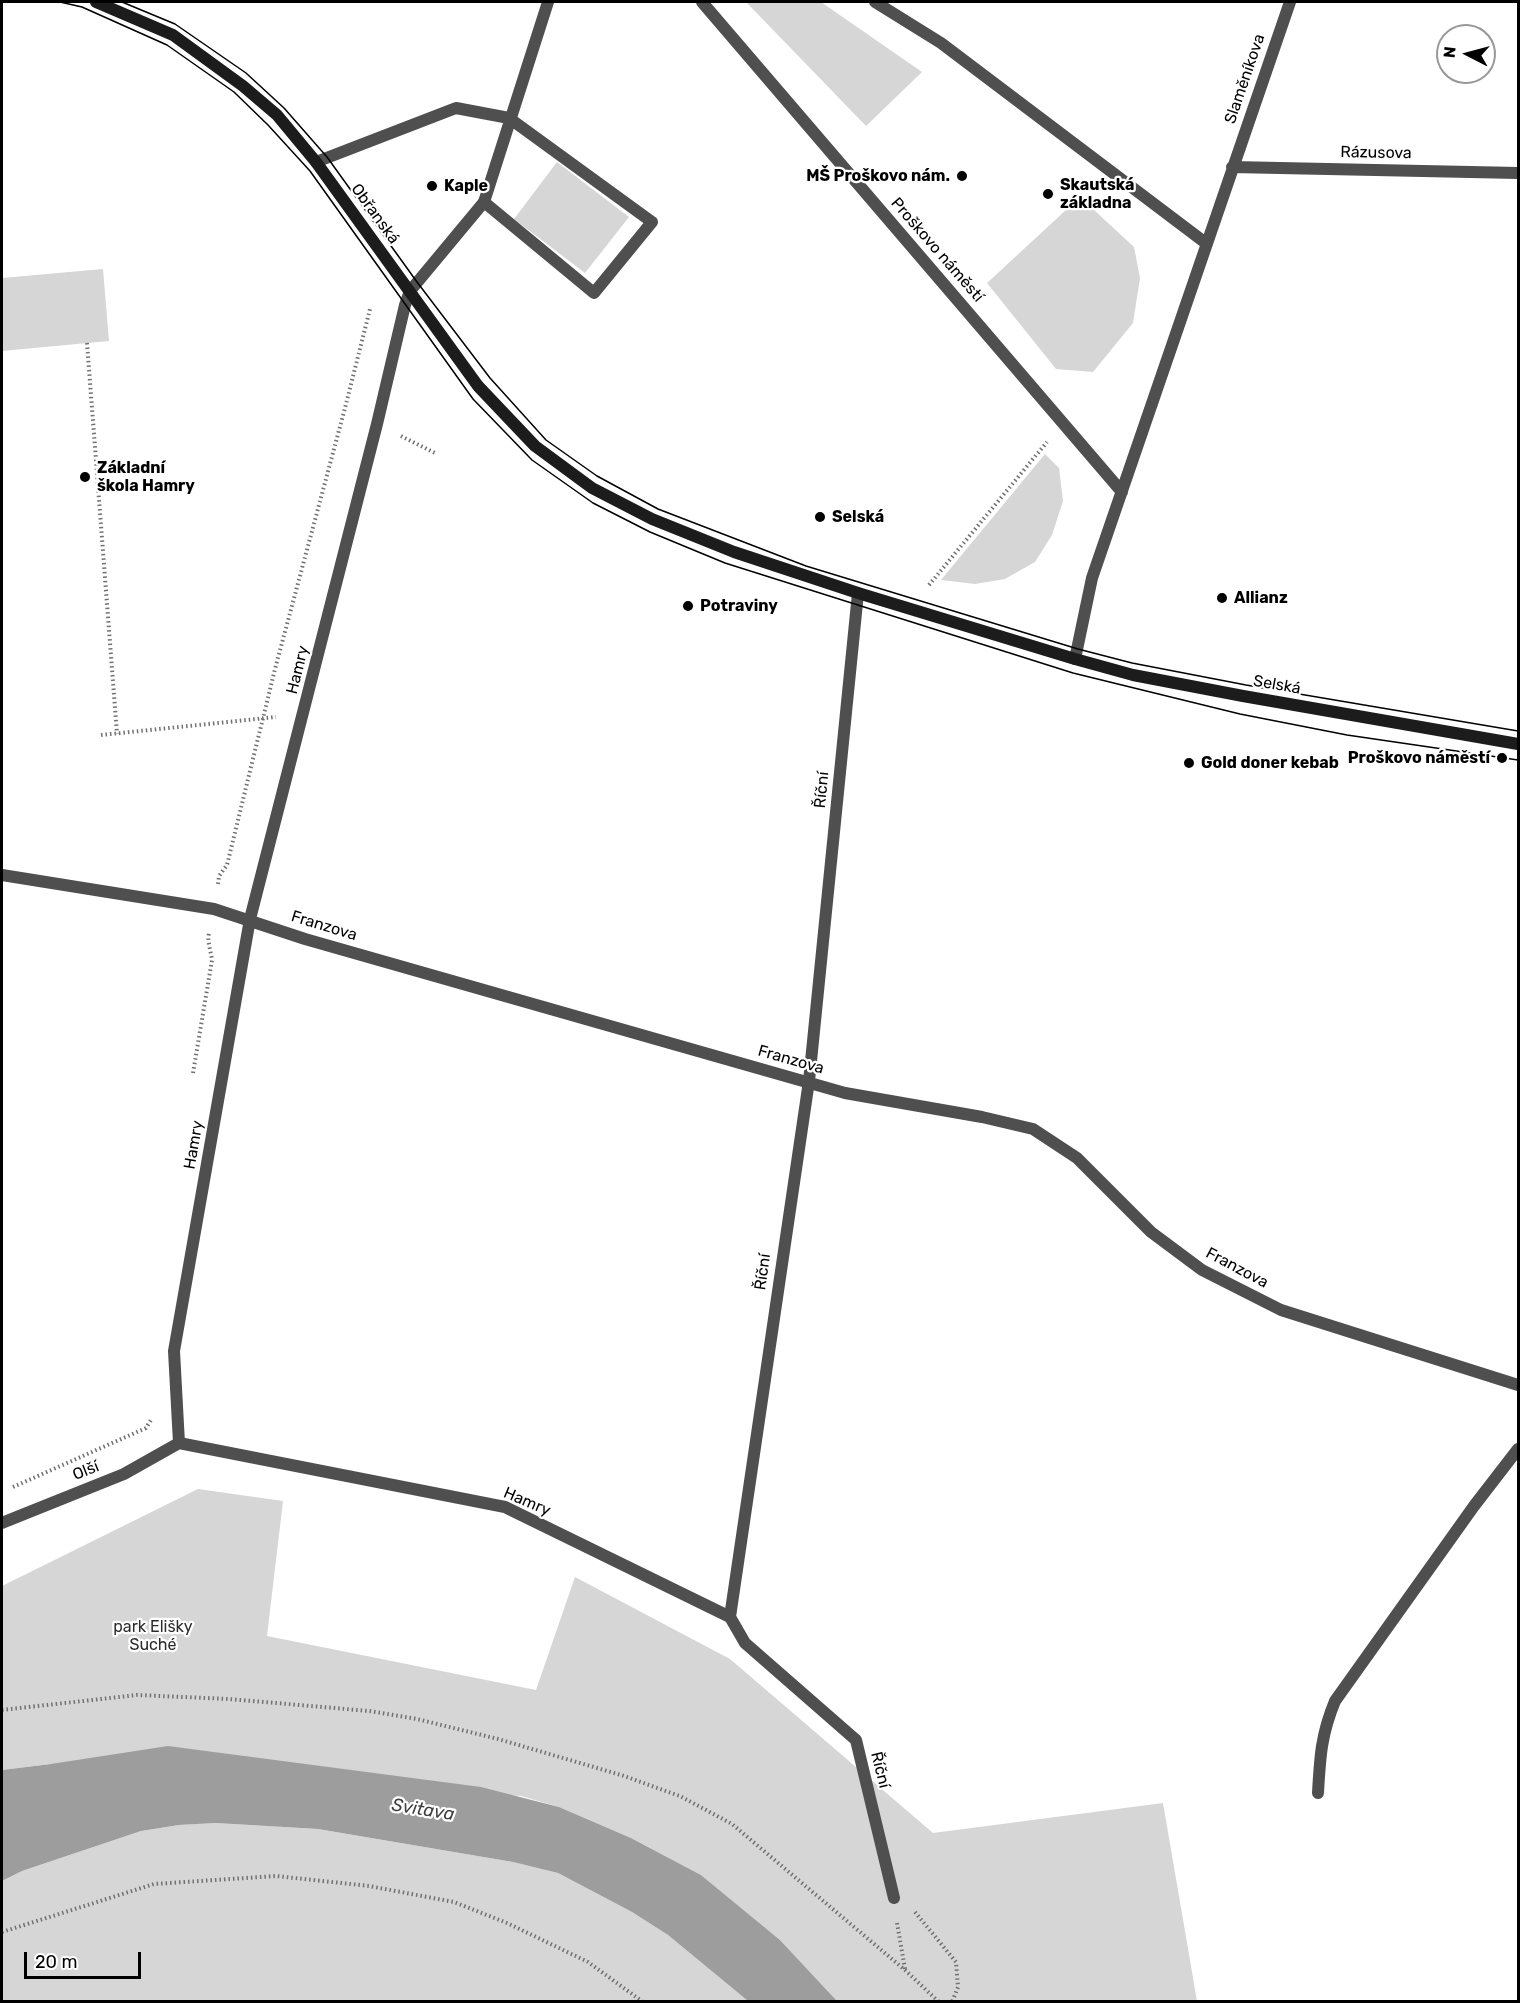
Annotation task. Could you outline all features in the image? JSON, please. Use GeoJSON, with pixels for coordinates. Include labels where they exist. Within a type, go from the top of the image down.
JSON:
{"type":"FeatureCollection","features":[{"type":"Feature","properties":{"kind":"main road","name":"Obřanská"},"geometry":{"type":"LineString","coordinates":[[96,2],[173,35],[243,86],[277,115],[316,162],[478,386],[535,446],[592,488]]}},
{"type":"Feature","properties":{"kind":"main road","name":"Selská"},"geometry":{"type":"LineString","coordinates":[[592,488],[652,519],[734,552],[1075,659],[1133,675],[1232,694],[1518,744]]}},
{"type":"Feature","properties":{"kind":"street"},"geometry":{"type":"LineString","coordinates":[[410,291],[484,202],[548,2]]}},
{"type":"Feature","properties":{"kind":"street","name":"Proškovo náměstí"},"geometry":{"type":"LineString","coordinates":[[702,2],[1122,492]]}},
{"type":"Feature","properties":{"kind":"street"},"geometry":{"type":"LineString","coordinates":[[875,2],[940,43],[1207,244]]}},
{"type":"Feature","properties":{"kind":"street","name":"Slaměníkova"},"geometry":{"type":"LineString","coordinates":[[1232,166],[1290,2]]}},
{"type":"Feature","properties":{"kind":"street"},"geometry":{"type":"LineString","coordinates":[[316,162],[456,108],[509,118],[652,222],[594,293],[484,202]]}},
{"type":"Feature","properties":{"kind":"street"},"geometry":{"type":"LineString","coordinates":[[1075,659],[1092,578],[1232,166]]}},
{"type":"Feature","properties":{"kind":"street","name":"Rázusova"},"geometry":{"type":"LineString","coordinates":[[1232,166],[1518,173]]}},
{"type":"Feature","properties":{"kind":"street","name":"Hamry"},"geometry":{"type":"LineString","coordinates":[[410,291],[250,919],[174,1351],[179,1443],[505,1507],[730,1617]]}},
{"type":"Feature","properties":{"kind":"street","name":"Říční"},"geometry":{"type":"LineString","coordinates":[[858,592],[809,1082],[730,1617],[745,1643],[856,1740],[894,1898]]}},
{"type":"Feature","properties":{"kind":"street","name":"Franzova"},"geometry":{"type":"LineString","coordinates":[[2,875],[214,909],[305,939],[845,1093],[982,1117],[1033,1129],[1077,1158],[1151,1232],[1202,1270],[1281,1310],[1518,1385]]}},
{"type":"Feature","properties":{"kind":"street","name":"Olší"},"geometry":{"type":"LineString","coordinates":[[2,1523],[124,1474],[179,1443]]}},
{"type":"Feature","properties":{"kind":"street"},"geometry":{"type":"LineString","coordinates":[[1318,1793],[1319,1760],[1324,1727],[1335,1701],[1474,1506],[1518,1449]]}},
{"type":"Feature","properties":{"kind":"path"},"geometry":{"type":"LineString","coordinates":[[87,343],[117,734]]}},
{"type":"Feature","properties":{"kind":"path"},"geometry":{"type":"LineString","coordinates":[[929,585],[1053,435]]}},
{"type":"Feature","properties":{"kind":"path"},"geometry":{"type":"LineString","coordinates":[[101,735],[263,717],[302,721]]}},
{"type":"Feature","properties":{"kind":"path"},"geometry":{"type":"LineString","coordinates":[[2,1710],[137,1695],[229,1699],[378,1712],[498,1739],[621,1775],[671,1792],[732,1824],[939,2001]]}},
{"type":"Feature","properties":{"kind":"path"},"geometry":{"type":"LineString","coordinates":[[2,1932],[154,1884],[276,1876],[369,1886],[454,1902],[507,1923],[588,1962],[643,2001]]}},
{"type":"Feature","properties":{"kind":"path"},"geometry":{"type":"LineString","coordinates":[[894,1898],[905,1970]]}},
{"type":"Feature","properties":{"kind":"path"},"geometry":{"type":"LineString","coordinates":[[894,1898],[913,1910],[956,1962],[958,1987],[952,2001]]}},
{"type":"Feature","properties":{"kind":"green space"},"geometry":{"type":"Polygon","coordinates":[[[746,2],[821,2],[922,72],[866,126],[746,2]]]}},
{"type":"Feature","properties":{"kind":"green space"},"geometry":{"type":"Polygon","coordinates":[[[557,162],[629,217],[585,273],[514,219],[557,162]]]}},
{"type":"Feature","properties":{"kind":"green space"},"geometry":{"type":"Polygon","coordinates":[[[1080,197],[1134,247],[1140,278],[1133,323],[1093,372],[1056,369],[987,283],[1080,197]]]}},
{"type":"Feature","properties":{"kind":"green space"},"geometry":{"type":"Polygon","coordinates":[[[103,269],[109,341],[2,351],[2,278],[103,269]]]}},
{"type":"Feature","properties":{"kind":"green space"},"geometry":{"type":"Polygon","coordinates":[[[1045,454],[1059,468],[1063,501],[1052,535],[1035,562],[1005,579],[975,584],[941,580],[1045,454]]]}},
{"type":"Feature","properties":{"kind":"green space","name":"park Elišky Suché"},"geometry":{"type":"Polygon","coordinates":[[[198,1489],[283,1501],[267,1636],[536,1690],[575,1577],[730,1659],[933,1833],[1163,1803],[1197,2001],[837,2001],[780,1940],[701,1875],[631,1838],[559,1807],[521,1796],[51,1764],[2,1770],[2,1586],[198,1489]]]}},
{"type":"Feature","properties":{"kind":"green space"},"geometry":{"type":"Polygon","coordinates":[[[216,1823],[318,1829],[513,1862],[558,1873],[632,1912],[668,1935],[748,2001],[2,2001],[2,1881],[22,1871],[141,1831],[179,1825],[216,1823]]]}},
{"type":"Feature","properties":{"kind":"water","name":"Svitava"},"geometry":{"type":"Polygon","coordinates":[[[168,1746],[481,1787],[559,1807],[631,1838],[701,1875],[780,1940],[837,2001],[748,2001],[668,1935],[632,1912],[558,1873],[513,1862],[318,1829],[216,1823],[179,1825],[141,1831],[22,1871],[2,1881],[2,1770],[168,1746]]]}},
{"type":"Feature","properties":{"kind":"tram line"},"geometry":{"type":"LineString","coordinates":[[60,2],[82,7],[167,45],[234,92],[310,171],[473,399],[532,460],[593,503],[650,532],[725,563],[1073,673],[1240,714],[1347,735],[1518,760]]}},
{"type":"Feature","properties":{"kind":"tram line"},"geometry":{"type":"LineString","coordinates":[[122,2],[175,24],[246,73],[284,108],[327,157],[490,378],[546,440],[597,476],[658,509],[806,566],[1078,649],[1132,663],[1246,685],[1518,731]]}},
{"type":"Feature","properties":{"kind":"place","name":"MŠ Proškovo nám."},"geometry":{"type":"Point","coordinates":[962,176]}},
{"type":"Feature","properties":{"kind":"place","name":"Kaple"},"geometry":{"type":"Point","coordinates":[432,186]}},
{"type":"Feature","properties":{"kind":"place","name":"Skautská základna"},"geometry":{"type":"Point","coordinates":[1048,194]}},
{"type":"Feature","properties":{"kind":"place","name":"Základní škola Hamry"},"geometry":{"type":"Point","coordinates":[85,477]}},
{"type":"Feature","properties":{"kind":"place","name":"Selská"},"geometry":{"type":"Point","coordinates":[820,517]}},
{"type":"Feature","properties":{"kind":"place","name":"Allianz"},"geometry":{"type":"Point","coordinates":[1222,598]}},
{"type":"Feature","properties":{"kind":"place","name":"Potraviny"},"geometry":{"type":"Point","coordinates":[688,606]}},
{"type":"Feature","properties":{"kind":"place","name":"Proškovo náměstí"},"geometry":{"type":"Point","coordinates":[1502,758]}},
{"type":"Feature","properties":{"kind":"place","name":"Gold doner kebab"},"geometry":{"type":"Point","coordinates":[1189,763]}}]}
